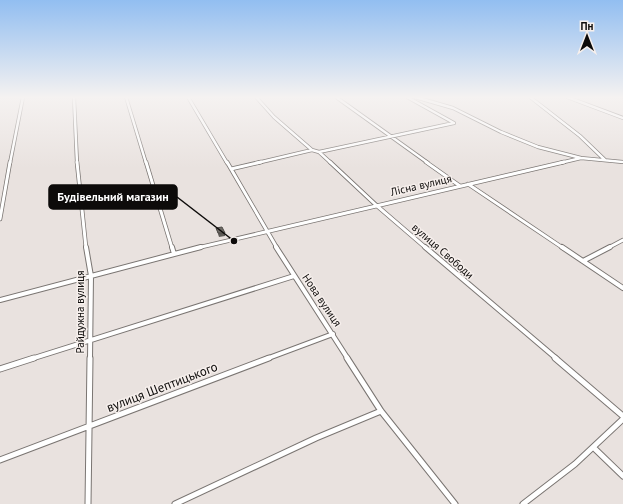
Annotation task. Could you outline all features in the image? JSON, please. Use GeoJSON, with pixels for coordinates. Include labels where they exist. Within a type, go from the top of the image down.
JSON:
{"type":"FeatureCollection","features":[{"type":"Feature","properties":{"kind":"street"},"geometry":{"type":"LineString","coordinates":[[0,219],[3,196],[18,121]]}},
{"type":"Feature","properties":{"kind":"street","name":"Райдужна вулиця"},"geometry":{"type":"LineString","coordinates":[[75,121],[83,229],[91,276],[88,504]]}},
{"type":"Feature","properties":{"kind":"street"},"geometry":{"type":"LineString","coordinates":[[133,121],[174,254]]}},
{"type":"Feature","properties":{"kind":"street","name":"Нова вулиця"},"geometry":{"type":"LineString","coordinates":[[202,121],[232,169],[266,231],[381,411],[455,504]]}},
{"type":"Feature","properties":{"kind":"street","name":"вулиця Свободи"},"geometry":{"type":"LineString","coordinates":[[278,121],[312,150],[319,152],[376,205],[623,418]]}},
{"type":"Feature","properties":{"kind":"street"},"geometry":{"type":"LineString","coordinates":[[367,121],[460,186]]}},
{"type":"Feature","properties":{"kind":"street"},"geometry":{"type":"LineString","coordinates":[[319,152],[454,123],[450,121]]}},
{"type":"Feature","properties":{"kind":"street"},"geometry":{"type":"LineString","coordinates":[[478,121],[501,132],[538,147],[581,158],[623,162]]}},
{"type":"Feature","properties":{"kind":"street"},"geometry":{"type":"LineString","coordinates":[[560,121],[580,136],[605,160]]}},
{"type":"Feature","properties":{"kind":"street"},"geometry":{"type":"LineString","coordinates":[[232,169],[312,150]]}},
{"type":"Feature","properties":{"kind":"street","name":"Лісна вулиця"},"geometry":{"type":"LineString","coordinates":[[0,300],[266,231],[581,158]]}},
{"type":"Feature","properties":{"kind":"street"},"geometry":{"type":"LineString","coordinates":[[468,184],[623,288]]}},
{"type":"Feature","properties":{"kind":"street"},"geometry":{"type":"LineString","coordinates":[[582,261],[623,240]]}},
{"type":"Feature","properties":{"kind":"street"},"geometry":{"type":"LineString","coordinates":[[0,370],[294,276]]}},
{"type":"Feature","properties":{"kind":"street","name":"вулиця Шептицького"},"geometry":{"type":"LineString","coordinates":[[0,460],[333,334]]}},
{"type":"Feature","properties":{"kind":"street"},"geometry":{"type":"LineString","coordinates":[[175,504],[316,438],[381,411]]}},
{"type":"Feature","properties":{"kind":"street"},"geometry":{"type":"LineString","coordinates":[[523,504],[552,483],[594,448],[623,418]]}},
{"type":"Feature","properties":{"kind":"street"},"geometry":{"type":"LineString","coordinates":[[594,448],[623,476]]}},
{"type":"Feature","properties":{"kind":"building"},"geometry":{"type":"Polygon","coordinates":[[[222,227],[225,233],[218,233],[216,228],[222,227]]]}},
{"type":"Feature","properties":{"kind":"place","name":"Будівельний магазин"},"geometry":{"type":"Point","coordinates":[234,241]}}]}
